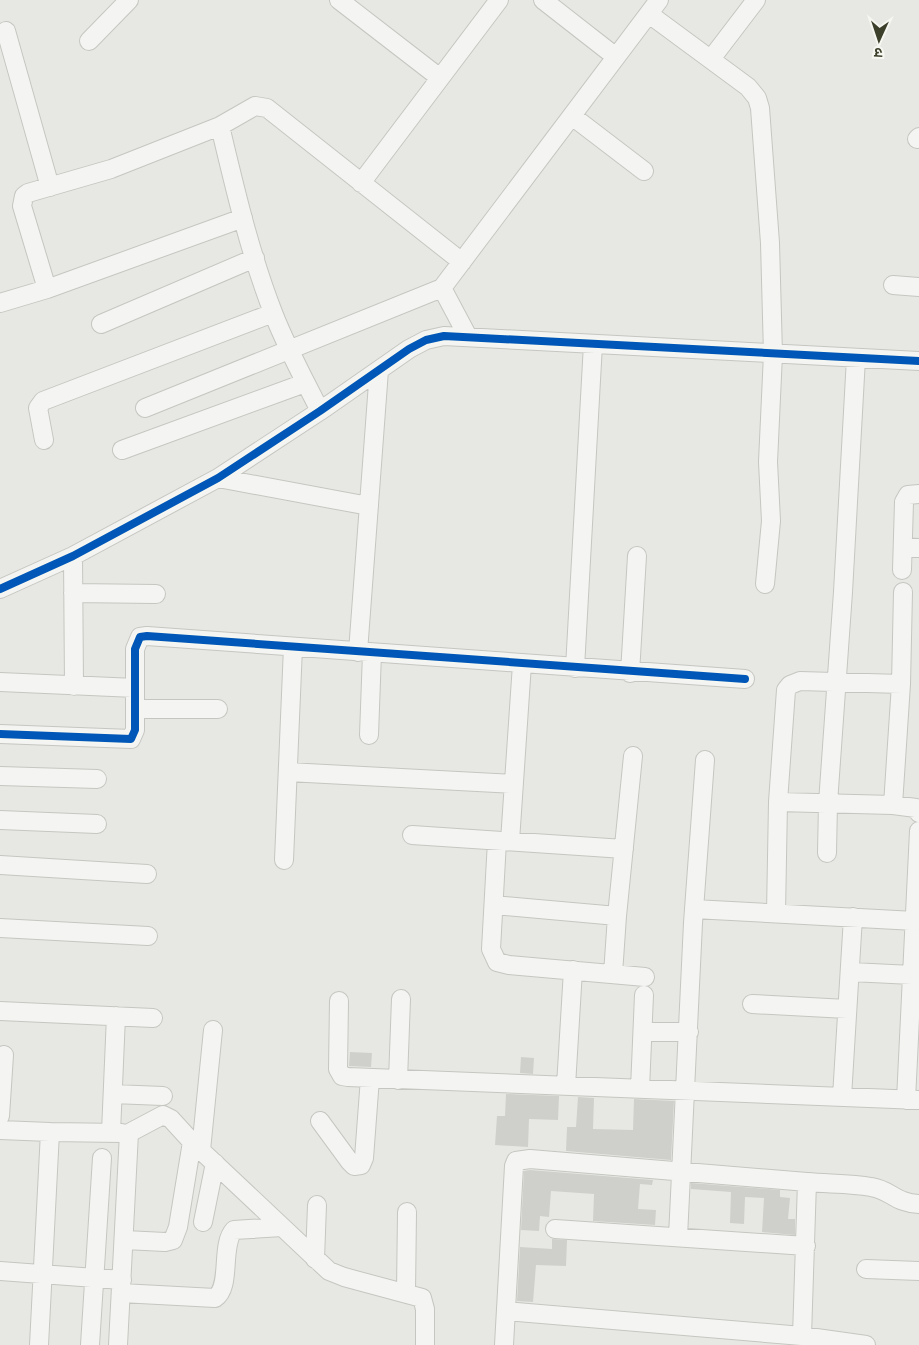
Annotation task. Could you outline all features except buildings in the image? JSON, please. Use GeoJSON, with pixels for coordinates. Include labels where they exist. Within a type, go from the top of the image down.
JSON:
{"type":"FeatureCollection","features":[{"type":"Feature","properties":{"kind":"street"},"geometry":{"type":"LineString","coordinates":[[89,40],[129,0]]}},
{"type":"Feature","properties":{"kind":"street"},"geometry":{"type":"LineString","coordinates":[[340,0],[440,78]]}},
{"type":"Feature","properties":{"kind":"street"},"geometry":{"type":"LineString","coordinates":[[361,183],[499,0]]}},
{"type":"Feature","properties":{"kind":"street"},"geometry":{"type":"LineString","coordinates":[[543,0],[616,57]]}},
{"type":"Feature","properties":{"kind":"street"},"geometry":{"type":"LineString","coordinates":[[711,59],[756,0]]}},
{"type":"Feature","properties":{"kind":"street"},"geometry":{"type":"LineString","coordinates":[[145,408],[442,288],[654,7],[711,59],[748,87],[757,98],[760,108],[770,243],[773,354],[768,462],[771,521],[765,584]]}},
{"type":"Feature","properties":{"kind":"street"},"geometry":{"type":"LineString","coordinates":[[6,31],[50,187]]}},
{"type":"Feature","properties":{"kind":"street"},"geometry":{"type":"LineString","coordinates":[[47,289],[22,201],[28,193],[111,169],[220,126],[246,110],[262,106],[462,262]]}},
{"type":"Feature","properties":{"kind":"street"},"geometry":{"type":"LineString","coordinates":[[572,116],[644,171]]}},
{"type":"Feature","properties":{"kind":"street"},"geometry":{"type":"LineString","coordinates":[[220,126],[243,218],[273,312],[288,350],[320,411]]}},
{"type":"Feature","properties":{"kind":"street"},"geometry":{"type":"LineString","coordinates":[[0,304],[47,289],[243,218]]}},
{"type":"Feature","properties":{"kind":"street"},"geometry":{"type":"LineString","coordinates":[[101,324],[255,258]]}},
{"type":"Feature","properties":{"kind":"street"},"geometry":{"type":"LineString","coordinates":[[893,286],[919,287]]}},
{"type":"Feature","properties":{"kind":"street"},"geometry":{"type":"LineString","coordinates":[[442,288],[468,335]]}},
{"type":"Feature","properties":{"kind":"street"},"geometry":{"type":"LineString","coordinates":[[44,440],[38,408],[43,401],[273,312]]}},
{"type":"Feature","properties":{"kind":"street"},"geometry":{"type":"LineString","coordinates":[[1,587],[73,556],[218,478],[320,411],[409,348],[426,340],[444,336],[468,335],[593,344],[919,362]]}},
{"type":"Feature","properties":{"kind":"street"},"geometry":{"type":"LineString","coordinates":[[575,668],[593,344]]}},
{"type":"Feature","properties":{"kind":"street"},"geometry":{"type":"LineString","coordinates":[[827,852],[828,803],[856,358]]}},
{"type":"Feature","properties":{"kind":"street"},"geometry":{"type":"LineString","coordinates":[[369,735],[365,653],[369,506],[379,370]]}},
{"type":"Feature","properties":{"kind":"street"},"geometry":{"type":"LineString","coordinates":[[122,450],[305,383]]}},
{"type":"Feature","properties":{"kind":"street"},"geometry":{"type":"LineString","coordinates":[[218,478],[369,506]]}},
{"type":"Feature","properties":{"kind":"street"},"geometry":{"type":"LineString","coordinates":[[902,570],[911,548],[905,497],[911,494],[919,494]]}},
{"type":"Feature","properties":{"kind":"street"},"geometry":{"type":"LineString","coordinates":[[73,556],[74,686]]}},
{"type":"Feature","properties":{"kind":"street"},"geometry":{"type":"LineString","coordinates":[[630,672],[637,556]]}},
{"type":"Feature","properties":{"kind":"street"},"geometry":{"type":"LineString","coordinates":[[893,805],[901,684],[903,592]]}},
{"type":"Feature","properties":{"kind":"street"},"geometry":{"type":"LineString","coordinates":[[73,593],[156,594]]}},
{"type":"Feature","properties":{"kind":"street"},"geometry":{"type":"LineString","coordinates":[[0,734],[131,740],[134,738],[136,708],[135,649],[140,637],[152,635],[365,653],[745,679]]}},
{"type":"Feature","properties":{"kind":"street"},"geometry":{"type":"LineString","coordinates":[[284,860],[293,647]]}},
{"type":"Feature","properties":{"kind":"street"},"geometry":{"type":"LineString","coordinates":[[522,664],[514,784],[503,841],[494,905],[491,949],[497,962],[508,965],[645,977]]}},
{"type":"Feature","properties":{"kind":"street"},"geometry":{"type":"LineString","coordinates":[[776,913],[778,802],[786,690],[790,684],[800,681],[901,684]]}},
{"type":"Feature","properties":{"kind":"street"},"geometry":{"type":"LineString","coordinates":[[0,682],[135,688]]}},
{"type":"Feature","properties":{"kind":"street"},"geometry":{"type":"LineString","coordinates":[[136,708],[218,709]]}},
{"type":"Feature","properties":{"kind":"street"},"geometry":{"type":"LineString","coordinates":[[613,974],[633,756]]}},
{"type":"Feature","properties":{"kind":"street"},"geometry":{"type":"LineString","coordinates":[[678,1237],[687,1091],[694,908],[705,760]]}},
{"type":"Feature","properties":{"kind":"street"},"geometry":{"type":"LineString","coordinates":[[288,772],[514,784]]}},
{"type":"Feature","properties":{"kind":"street"},"geometry":{"type":"LineString","coordinates":[[0,776],[97,779]]}},
{"type":"Feature","properties":{"kind":"street"},"geometry":{"type":"LineString","coordinates":[[778,802],[893,805],[916,808],[919,813]]}},
{"type":"Feature","properties":{"kind":"street"},"geometry":{"type":"LineString","coordinates":[[0,820],[97,824]]}},
{"type":"Feature","properties":{"kind":"street"},"geometry":{"type":"LineString","coordinates":[[339,1001],[339,1074],[348,1078],[913,1100],[912,975],[919,831]]}},
{"type":"Feature","properties":{"kind":"street"},"geometry":{"type":"LineString","coordinates":[[412,835],[624,849]]}},
{"type":"Feature","properties":{"kind":"street"},"geometry":{"type":"LineString","coordinates":[[0,865],[147,874]]}},
{"type":"Feature","properties":{"kind":"street"},"geometry":{"type":"LineString","coordinates":[[494,905],[617,916]]}},
{"type":"Feature","properties":{"kind":"street"},"geometry":{"type":"LineString","coordinates":[[694,908],[914,921]]}},
{"type":"Feature","properties":{"kind":"street"},"geometry":{"type":"LineString","coordinates":[[842,1097],[853,917]]}},
{"type":"Feature","properties":{"kind":"street"},"geometry":{"type":"LineString","coordinates":[[0,928],[148,936]]}},
{"type":"Feature","properties":{"kind":"street"},"geometry":{"type":"LineString","coordinates":[[566,1086],[573,970]]}},
{"type":"Feature","properties":{"kind":"street"},"geometry":{"type":"LineString","coordinates":[[851,972],[912,975]]}},
{"type":"Feature","properties":{"kind":"street"},"geometry":{"type":"LineString","coordinates":[[640,1089],[644,994]]}},
{"type":"Feature","properties":{"kind":"street"},"geometry":{"type":"LineString","coordinates":[[398,1080],[401,999]]}},
{"type":"Feature","properties":{"kind":"street"},"geometry":{"type":"LineString","coordinates":[[752,1004],[847,1010]]}},
{"type":"Feature","properties":{"kind":"street"},"geometry":{"type":"LineString","coordinates":[[0,1011],[153,1018]]}},
{"type":"Feature","properties":{"kind":"street"},"geometry":{"type":"LineString","coordinates":[[110,1132],[116,1016]]}},
{"type":"Feature","properties":{"kind":"street"},"geometry":{"type":"LineString","coordinates":[[125,1240],[165,1242],[173,1240],[178,1227],[196,1146],[214,1030]]}},
{"type":"Feature","properties":{"kind":"street"},"geometry":{"type":"LineString","coordinates":[[642,1032],[688,1032]]}},
{"type":"Feature","properties":{"kind":"street"},"geometry":{"type":"LineString","coordinates":[[0,1116],[4,1055]]}},
{"type":"Feature","properties":{"kind":"street"},"geometry":{"type":"LineString","coordinates":[[320,1121],[350,1162],[356,1166],[361,1165],[364,1158],[370,1078]]}},
{"type":"Feature","properties":{"kind":"street"},"geometry":{"type":"LineString","coordinates":[[112,1094],[163,1096]]}},
{"type":"Feature","properties":{"kind":"street"},"geometry":{"type":"LineString","coordinates":[[0,1130],[129,1133],[158,1116],[167,1116],[196,1146],[316,1259],[337,1275],[406,1292],[422,1298],[424,1304],[425,1345]]}},
{"type":"Feature","properties":{"kind":"street"},"geometry":{"type":"LineString","coordinates":[[39,1345],[50,1132]]}},
{"type":"Feature","properties":{"kind":"street"},"geometry":{"type":"LineString","coordinates":[[118,1345],[125,1240],[129,1133]]}},
{"type":"Feature","properties":{"kind":"street"},"geometry":{"type":"LineString","coordinates":[[90,1345],[102,1158]]}},
{"type":"Feature","properties":{"kind":"street"},"geometry":{"type":"LineString","coordinates":[[504,1345],[514,1166],[516,1161],[530,1158],[871,1187],[884,1191],[900,1202],[919,1204]]}},
{"type":"Feature","properties":{"kind":"street"},"geometry":{"type":"LineString","coordinates":[[202,1222],[215,1163]]}},
{"type":"Feature","properties":{"kind":"street"},"geometry":{"type":"LineString","coordinates":[[807,1182],[806,1246],[813,1339]]}},
{"type":"Feature","properties":{"kind":"street"},"geometry":{"type":"LineString","coordinates":[[316,1259],[317,1205]]}},
{"type":"Feature","properties":{"kind":"street"},"geometry":{"type":"LineString","coordinates":[[406,1292],[407,1212]]}},
{"type":"Feature","properties":{"kind":"street"},"geometry":{"type":"LineString","coordinates":[[0,1271],[94,1278],[121,1286],[215,1298],[222,1291],[231,1234],[238,1228],[282,1227]]}},
{"type":"Feature","properties":{"kind":"street"},"geometry":{"type":"LineString","coordinates":[[555,1229],[806,1246]]}},
{"type":"Feature","properties":{"kind":"street"},"geometry":{"type":"LineString","coordinates":[[866,1269],[919,1271]]}},
{"type":"Feature","properties":{"kind":"street"},"geometry":{"type":"LineString","coordinates":[[506,1311],[866,1345]]}},
{"type":"Feature","properties":{"kind":"cycle path"},"geometry":{"type":"LineString","coordinates":[[0,589],[73,556],[218,478],[320,411],[409,349],[426,340],[444,336],[919,361]]}},
{"type":"Feature","properties":{"kind":"cycle path"},"geometry":{"type":"LineString","coordinates":[[0,734],[131,739],[135,730],[135,649],[140,637],[147,636],[745,679]]}}]}
